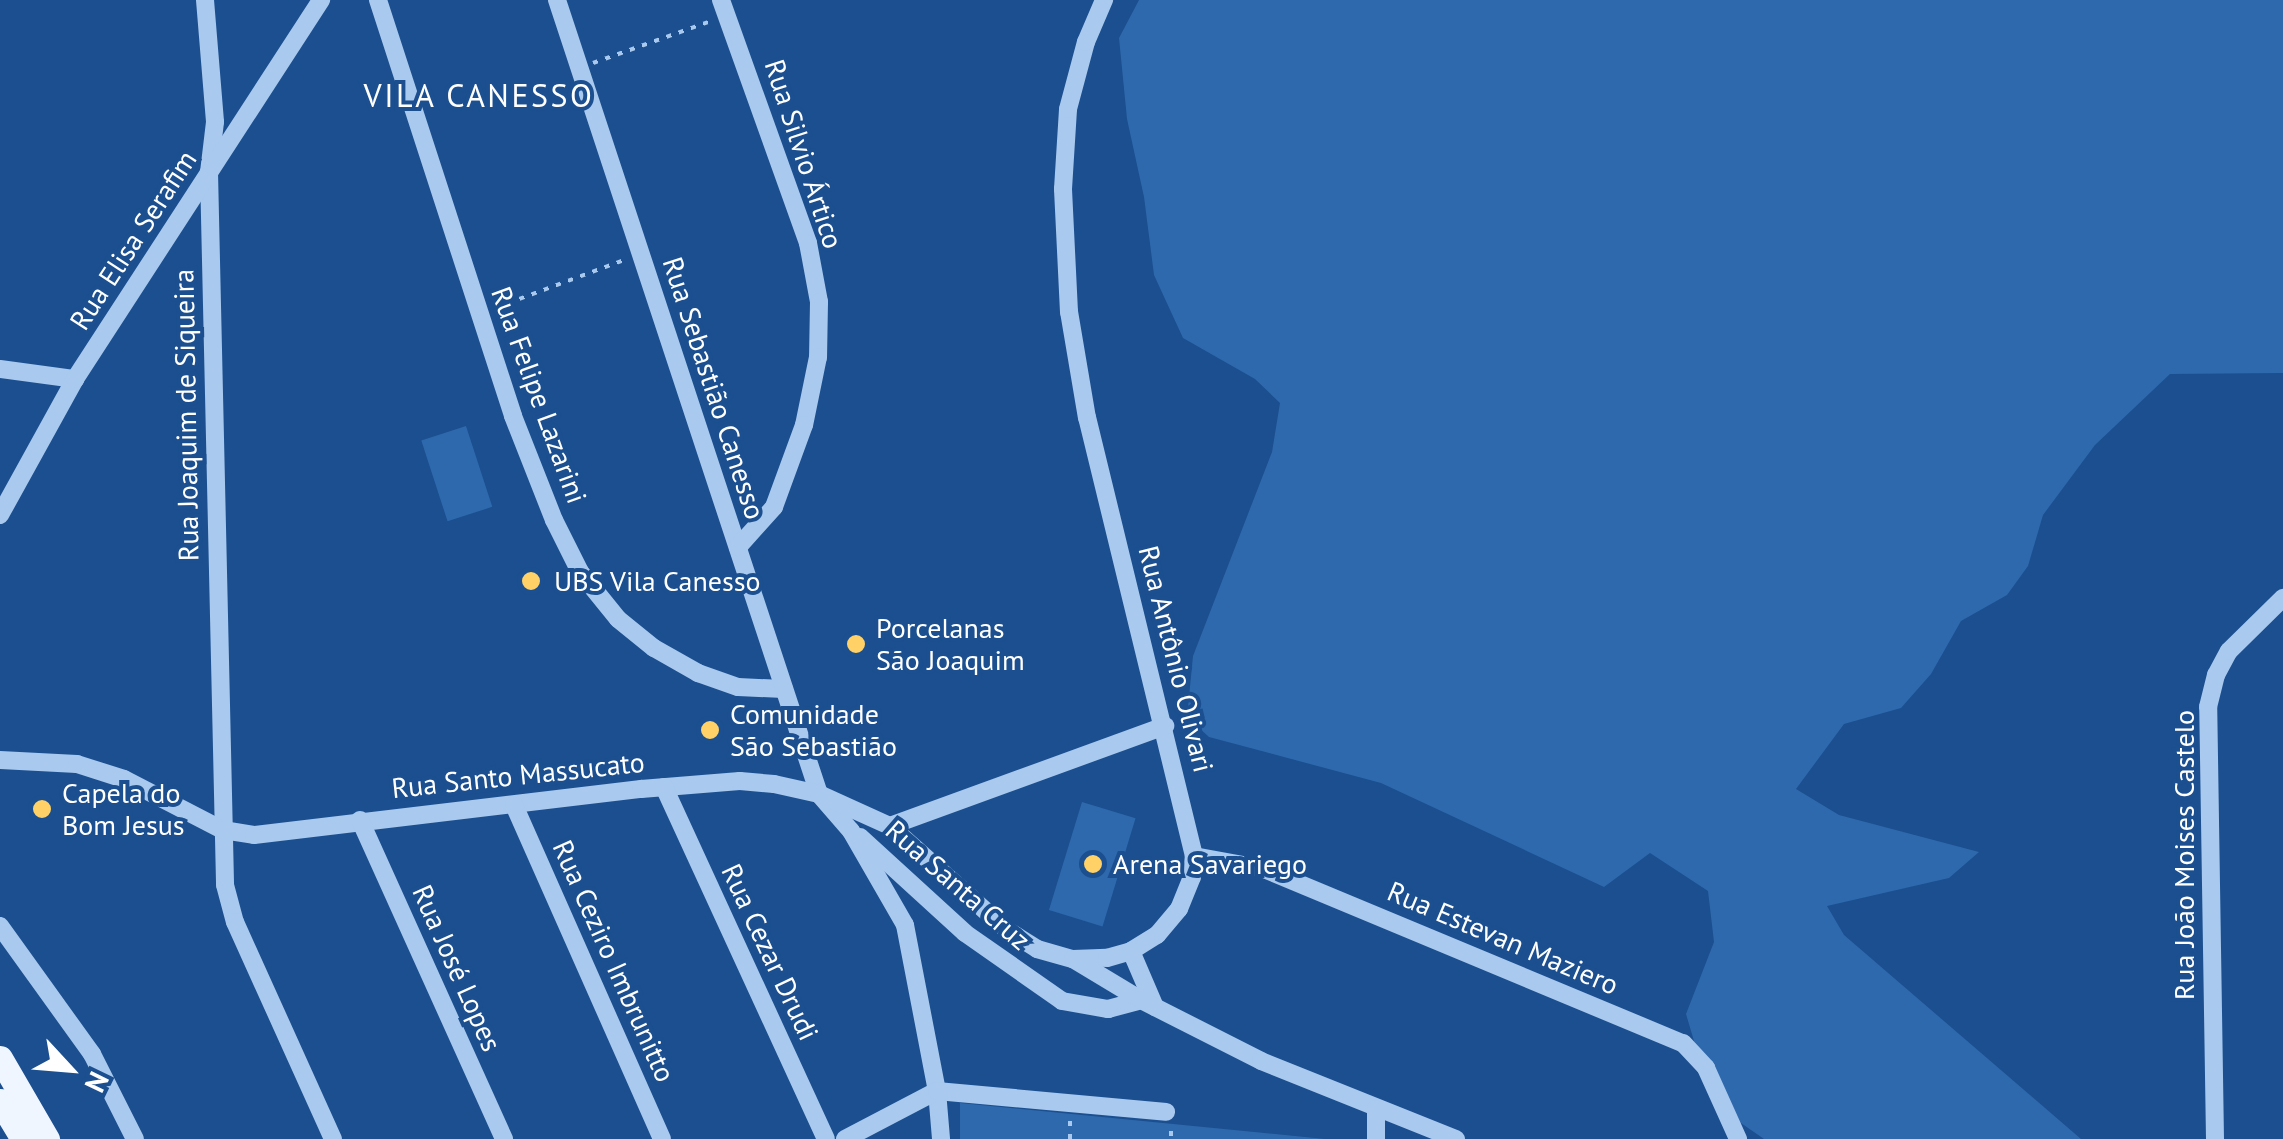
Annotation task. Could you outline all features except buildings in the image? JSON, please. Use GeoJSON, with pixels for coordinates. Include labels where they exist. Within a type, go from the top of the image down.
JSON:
{"type":"FeatureCollection","features":[{"type":"Feature","properties":{"kind":"main road"},"geometry":{"type":"LineString","coordinates":[[0,1058],[47,1139]]}},
{"type":"Feature","properties":{"kind":"main road"},"geometry":{"type":"LineString","coordinates":[[0,1100],[22,1139]]}},
{"type":"Feature","properties":{"kind":"street","name":"Rua Joaquim de Siqueira"},"geometry":{"type":"LineString","coordinates":[[205,0],[214,122],[209,172],[225,885],[235,922],[333,1139]]}},
{"type":"Feature","properties":{"kind":"street","name":"Rua Elisa Serafim"},"geometry":{"type":"LineString","coordinates":[[0,515],[75,380],[321,0]]}},
{"type":"Feature","properties":{"kind":"street","name":"Rua Felipe Lazarini"},"geometry":{"type":"LineString","coordinates":[[378,0],[512,416],[580,572],[618,619],[654,648],[698,673],[738,687],[784,689]]}},
{"type":"Feature","properties":{"kind":"street","name":"Rua Sebastião Canesso"},"geometry":{"type":"LineString","coordinates":[[556,0],[819,794]]}},
{"type":"Feature","properties":{"kind":"street","name":"Rua Antônio Olivari"},"geometry":{"type":"LineString","coordinates":[[1100,2],[1068,109],[1063,189],[1070,312],[1087,418],[1194,856],[1192,877],[1179,909],[1157,935],[1131,951]]}},
{"type":"Feature","properties":{"kind":"street","name":"Rua Silvio Ártico"},"geometry":{"type":"LineString","coordinates":[[724,8],[808,243],[819,302],[818,357],[804,425],[774,507],[738,547]]}},
{"type":"Feature","properties":{"kind":"street"},"geometry":{"type":"LineString","coordinates":[[0,369],[75,380]]}},
{"type":"Feature","properties":{"kind":"street","name":"Rua João Moises Castelo"},"geometry":{"type":"LineString","coordinates":[[2215,1139],[2208,707],[2216,675],[2229,651],[2283,598]]}},
{"type":"Feature","properties":{"kind":"street"},"geometry":{"type":"LineString","coordinates":[[890,826],[1165,726]]}},
{"type":"Feature","properties":{"kind":"street"},"geometry":{"type":"LineString","coordinates":[[0,760],[76,764],[124,779],[223,830]]}},
{"type":"Feature","properties":{"kind":"street","name":"Rua Santo Massucato"},"geometry":{"type":"LineString","coordinates":[[223,830],[254,835],[360,820],[740,781],[819,794]]}},
{"type":"Feature","properties":{"kind":"street","name":"Rua Cezar Drudi"},"geometry":{"type":"LineString","coordinates":[[664,787],[826,1139]]}},
{"type":"Feature","properties":{"kind":"street"},"geometry":{"type":"LineString","coordinates":[[819,794],[890,826],[1008,930],[1037,949],[1073,959],[1148,1004],[1262,1061],[1456,1139]]}},
{"type":"Feature","properties":{"kind":"street"},"geometry":{"type":"LineString","coordinates":[[819,794],[851,831],[906,926],[938,1091],[940,1139]]}},
{"type":"Feature","properties":{"kind":"street","name":"Rua Ceziro Imbrunitto"},"geometry":{"type":"LineString","coordinates":[[514,805],[662,1139]]}},
{"type":"Feature","properties":{"kind":"street","name":"Rua José Lopes"},"geometry":{"type":"LineString","coordinates":[[360,820],[504,1139]]}},
{"type":"Feature","properties":{"kind":"street","name":"Rua Santa Cruz"},"geometry":{"type":"LineString","coordinates":[[851,831],[965,933],[1044,991],[1084,1008],[1148,1004]]}},
{"type":"Feature","properties":{"kind":"street","name":"Rua Estevan Maziero"},"geometry":{"type":"LineString","coordinates":[[1194,856],[1264,868],[1682,1043],[1706,1068],[1738,1139]]}},
{"type":"Feature","properties":{"kind":"street"},"geometry":{"type":"LineString","coordinates":[[0,926],[92,1054],[134,1139]]}},
{"type":"Feature","properties":{"kind":"street"},"geometry":{"type":"LineString","coordinates":[[1073,959],[1131,951],[1148,1004]]}},
{"type":"Feature","properties":{"kind":"street"},"geometry":{"type":"LineString","coordinates":[[845,1139],[938,1091],[1166,1112]]}},
{"type":"Feature","properties":{"kind":"street"},"geometry":{"type":"LineString","coordinates":[[1376,1109],[1376,1139]]}},
{"type":"Feature","properties":{"kind":"path"},"geometry":{"type":"LineString","coordinates":[[579,68],[724,8]]}},
{"type":"Feature","properties":{"kind":"path"},"geometry":{"type":"LineString","coordinates":[[480,314],[641,254]]}},
{"type":"Feature","properties":{"kind":"path"},"geometry":{"type":"LineString","coordinates":[[1070,1122],[1070,1139]]}},
{"type":"Feature","properties":{"kind":"path"},"geometry":{"type":"LineString","coordinates":[[1171,1131],[1171,1139]]}},
{"type":"Feature","properties":{"kind":"shaded area"},"geometry":{"type":"Polygon","coordinates":[[[1139,0],[2283,0],[2283,373],[2170,374],[2095,445],[2043,515],[2028,566],[2007,595],[1961,621],[1931,674],[1901,708],[1844,724],[1796,789],[1839,815],[1979,852],[1949,878],[1827,906],[1844,935],[2081,1139],[1764,1139],[1738,1121],[1707,1085],[1686,1014],[1714,942],[1708,891],[1650,853],[1604,887],[1381,783],[1209,737],[1187,717],[1193,656],[1272,452],[1280,403],[1255,379],[1183,338],[1154,275],[1144,197],[1127,119],[1119,38],[1139,0]]]}},
{"type":"Feature","properties":{"kind":"shaded area"},"geometry":{"type":"Polygon","coordinates":[[[466,426],[492,507],[448,521],[421,441],[466,426]]]}},
{"type":"Feature","properties":{"kind":"shaded area","name":"Arena Savariego"},"geometry":{"type":"Polygon","coordinates":[[[1082,802],[1136,818],[1103,926],[1049,910],[1082,802]]]}},
{"type":"Feature","properties":{"kind":"shaded area"},"geometry":{"type":"Polygon","coordinates":[[[960,1103],[1325,1139],[960,1139],[960,1103]]]}},
{"type":"Feature","properties":{"kind":"place","name":"UBS Vila Canesso"},"geometry":{"type":"Point","coordinates":[531,581]}},
{"type":"Feature","properties":{"kind":"place","name":"Porcelanas São Joaquim"},"geometry":{"type":"Point","coordinates":[856,644]}},
{"type":"Feature","properties":{"kind":"place","name":"Comunidade São Sebastião"},"geometry":{"type":"Point","coordinates":[710,730]}},
{"type":"Feature","properties":{"kind":"place","name":"Capela do Bom Jesus"},"geometry":{"type":"Point","coordinates":[42,809]}},
{"type":"Feature","properties":{"kind":"place","name":"Arena Savariego"},"geometry":{"type":"Point","coordinates":[1093,864]}},
{"type":"Feature","properties":{"kind":"district","name":"VILA CANESSO"},"geometry":{"type":"Point","coordinates":[479,95]}}]}
